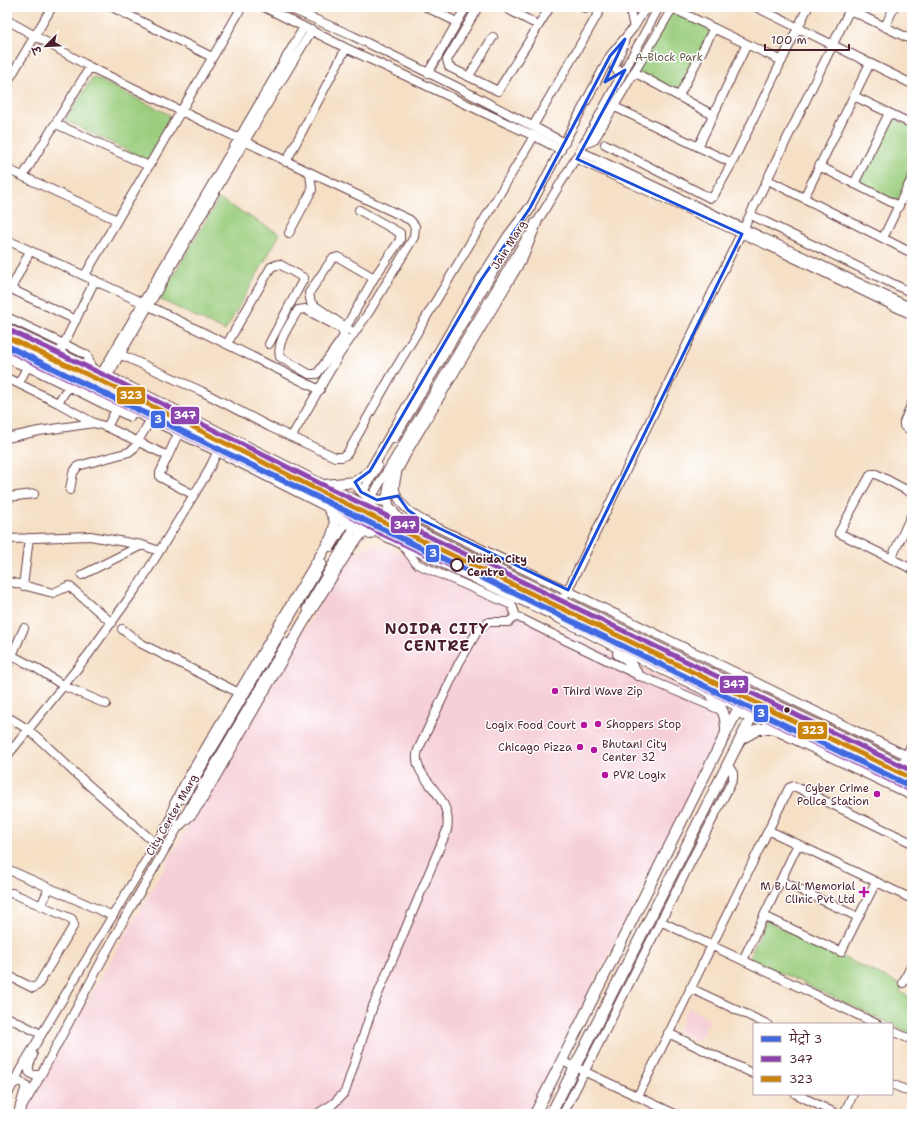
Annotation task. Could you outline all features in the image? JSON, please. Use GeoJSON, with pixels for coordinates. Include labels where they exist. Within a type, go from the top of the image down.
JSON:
{"type":"FeatureCollection","features":[{"type":"Feature","properties":{"kind":"main road"},"geometry":{"type":"LineString","coordinates":[[323,485],[355,482],[370,471],[481,280],[511,232],[530,208]]}},
{"type":"Feature","properties":{"kind":"main road"},"geometry":{"type":"LineString","coordinates":[[403,524],[389,507],[387,500],[388,489],[397,469],[523,256],[536,223]]}},
{"type":"Feature","properties":{"kind":"main road"},"geometry":{"type":"LineString","coordinates":[[7,330],[119,382],[323,485],[912,771]]}},
{"type":"Feature","properties":{"kind":"main road"},"geometry":{"type":"LineString","coordinates":[[7,350],[114,405],[134,410],[326,504],[382,534],[587,632],[912,791]]}},
{"type":"Feature","properties":{"kind":"main road"},"geometry":{"type":"LineString","coordinates":[[114,405],[131,405],[135,402],[135,397],[119,382]]}},
{"type":"Feature","properties":{"kind":"main road"},"geometry":{"type":"LineString","coordinates":[[177,431],[146,413],[144,409],[146,405],[152,405],[175,415],[184,415]]}},
{"type":"Feature","properties":{"kind":"main road"},"geometry":{"type":"LineString","coordinates":[[355,482],[359,489],[366,494],[377,500],[387,500]]}},
{"type":"Feature","properties":{"kind":"main road"},"geometry":{"type":"LineString","coordinates":[[326,504],[334,516],[364,532],[382,534]]}},
{"type":"Feature","properties":{"kind":"main road"},"geometry":{"type":"LineString","coordinates":[[334,516],[335,528],[331,538],[187,780],[175,804],[175,821],[192,813],[202,799],[303,623],[352,546],[364,532]]}},
{"type":"Feature","properties":{"kind":"main road"},"geometry":{"type":"LineString","coordinates":[[587,632],[597,642],[627,659],[638,675]]}},
{"type":"Feature","properties":{"kind":"main road"},"geometry":{"type":"LineString","coordinates":[[703,690],[721,705],[726,717],[725,736]]}},
{"type":"Feature","properties":{"kind":"main road"},"geometry":{"type":"LineString","coordinates":[[535,1114],[738,711],[751,718],[727,764],[579,1069],[551,1114]]}},
{"type":"Feature","properties":{"kind":"main road"},"geometry":{"type":"LineString","coordinates":[[738,742],[759,729],[769,728],[786,730]]}},
{"type":"Feature","properties":{"kind":"street"},"geometry":{"type":"LineString","coordinates":[[7,83],[52,7]]}},
{"type":"Feature","properties":{"kind":"street"},"geometry":{"type":"LineString","coordinates":[[112,7],[212,56]]}},
{"type":"Feature","properties":{"kind":"street"},"geometry":{"type":"LineString","coordinates":[[86,275],[212,56],[242,7]]}},
{"type":"Feature","properties":{"kind":"street"},"geometry":{"type":"LineString","coordinates":[[264,7],[346,48],[561,150]]}},
{"type":"Feature","properties":{"kind":"street"},"geometry":{"type":"LineString","coordinates":[[287,7],[465,91],[565,143]]}},
{"type":"Feature","properties":{"kind":"street"},"geometry":{"type":"LineString","coordinates":[[426,7],[457,22]]}},
{"type":"Feature","properties":{"kind":"street"},"geometry":{"type":"LineString","coordinates":[[428,73],[466,7]]}},
{"type":"Feature","properties":{"kind":"street"},"geometry":{"type":"LineString","coordinates":[[478,7],[447,60],[449,66],[498,91],[550,7]]}},
{"type":"Feature","properties":{"kind":"street"},"geometry":{"type":"LineString","coordinates":[[504,7],[532,22]]}},
{"type":"Feature","properties":{"kind":"street"},"geometry":{"type":"LineString","coordinates":[[533,126],[602,7]]}},
{"type":"Feature","properties":{"kind":"street"},"geometry":{"type":"LineString","coordinates":[[629,7],[634,27]]}},
{"type":"Feature","properties":{"kind":"street","name":"Jain Marg"},"geometry":{"type":"LineString","coordinates":[[365,488],[500,262],[565,143],[610,56],[634,27],[646,7]]}},
{"type":"Feature","properties":{"kind":"street","name":"Jain Marg"},"geometry":{"type":"LineString","coordinates":[[374,493],[512,261],[580,151],[659,7]]}},
{"type":"Feature","properties":{"kind":"street"},"geometry":{"type":"LineString","coordinates":[[782,60],[672,7],[615,107],[594,140],[580,151],[912,315]]}},
{"type":"Feature","properties":{"kind":"street"},"geometry":{"type":"LineString","coordinates":[[756,7],[912,84]]}},
{"type":"Feature","properties":{"kind":"street"},"geometry":{"type":"LineString","coordinates":[[605,144],[710,198],[716,194],[808,7]]}},
{"type":"Feature","properties":{"kind":"street"},"geometry":{"type":"LineString","coordinates":[[885,27],[894,7]]}},
{"type":"Feature","properties":{"kind":"street"},"geometry":{"type":"LineString","coordinates":[[562,602],[768,180],[850,8],[912,40]]}},
{"type":"Feature","properties":{"kind":"street"},"geometry":{"type":"LineString","coordinates":[[104,375],[118,354],[241,140],[308,29],[312,18]]}},
{"type":"Feature","properties":{"kind":"street"},"geometry":{"type":"LineString","coordinates":[[7,20],[34,37],[90,66],[310,174],[410,220],[415,226],[414,237],[339,355],[292,436]]}},
{"type":"Feature","properties":{"kind":"street"},"geometry":{"type":"LineString","coordinates":[[680,96],[714,28]]}},
{"type":"Feature","properties":{"kind":"street"},"geometry":{"type":"LineString","coordinates":[[465,91],[493,37]]}},
{"type":"Feature","properties":{"kind":"street"},"geometry":{"type":"LineString","coordinates":[[624,39],[623,46],[614,67],[618,72],[625,70]]}},
{"type":"Feature","properties":{"kind":"street"},"geometry":{"type":"LineString","coordinates":[[698,147],[747,44]]}},
{"type":"Feature","properties":{"kind":"street"},"geometry":{"type":"LineString","coordinates":[[286,162],[346,48]]}},
{"type":"Feature","properties":{"kind":"street"},"geometry":{"type":"LineString","coordinates":[[804,198],[870,63]]}},
{"type":"Feature","properties":{"kind":"street"},"geometry":{"type":"LineString","coordinates":[[23,176],[90,66]]}},
{"type":"Feature","properties":{"kind":"street"},"geometry":{"type":"LineString","coordinates":[[634,72],[713,115]]}},
{"type":"Feature","properties":{"kind":"street"},"geometry":{"type":"LineString","coordinates":[[854,96],[912,124]]}},
{"type":"Feature","properties":{"kind":"street"},"geometry":{"type":"LineString","coordinates":[[615,107],[732,163]]}},
{"type":"Feature","properties":{"kind":"street"},"geometry":{"type":"LineString","coordinates":[[854,184],[889,113]]}},
{"type":"Feature","properties":{"kind":"street"},"geometry":{"type":"LineString","coordinates":[[56,124],[149,166]]}},
{"type":"Feature","properties":{"kind":"street"},"geometry":{"type":"LineString","coordinates":[[118,354],[201,391],[335,457],[342,457],[347,454],[390,378],[534,136]]}},
{"type":"Feature","properties":{"kind":"street"},"geometry":{"type":"LineString","coordinates":[[820,166],[898,206]]}},
{"type":"Feature","properties":{"kind":"street"},"geometry":{"type":"LineString","coordinates":[[7,169],[117,220]]}},
{"type":"Feature","properties":{"kind":"street"},"geometry":{"type":"LineString","coordinates":[[289,233],[312,190],[310,174]]}},
{"type":"Feature","properties":{"kind":"street"},"geometry":{"type":"LineString","coordinates":[[883,238],[912,178]]}},
{"type":"Feature","properties":{"kind":"street"},"geometry":{"type":"LineString","coordinates":[[768,180],[912,253]]}},
{"type":"Feature","properties":{"kind":"street"},"geometry":{"type":"LineString","coordinates":[[346,327],[374,278],[400,240],[400,233],[359,210]]}},
{"type":"Feature","properties":{"kind":"street"},"geometry":{"type":"LineString","coordinates":[[751,214],[912,293]]}},
{"type":"Feature","properties":{"kind":"street"},"geometry":{"type":"LineString","coordinates":[[743,231],[912,308]]}},
{"type":"Feature","properties":{"kind":"street"},"geometry":{"type":"LineString","coordinates":[[7,240],[86,275],[320,390]]}},
{"type":"Feature","properties":{"kind":"street"},"geometry":{"type":"LineString","coordinates":[[30,251],[9,288],[76,320]]}},
{"type":"Feature","properties":{"kind":"street"},"geometry":{"type":"LineString","coordinates":[[354,333],[311,303],[309,293],[332,259],[338,257],[374,278]]}},
{"type":"Feature","properties":{"kind":"street"},"geometry":{"type":"LineString","coordinates":[[227,344],[271,267],[279,264],[304,278],[271,340],[281,343]]}},
{"type":"Feature","properties":{"kind":"street"},"geometry":{"type":"LineString","coordinates":[[59,354],[95,280]]}},
{"type":"Feature","properties":{"kind":"street"},"geometry":{"type":"LineString","coordinates":[[305,309],[342,329],[344,336],[317,374],[309,374],[280,356],[279,352],[281,343],[298,310],[305,309]]}},
{"type":"Feature","properties":{"kind":"street"},"geometry":{"type":"LineString","coordinates":[[7,317],[65,343],[87,355],[92,369]]}},
{"type":"Feature","properties":{"kind":"street"},"geometry":{"type":"LineString","coordinates":[[7,359],[114,405],[107,426]]}},
{"type":"Feature","properties":{"kind":"street"},"geometry":{"type":"LineString","coordinates":[[19,384],[28,367]]}},
{"type":"Feature","properties":{"kind":"street"},"geometry":{"type":"LineString","coordinates":[[7,378],[58,403],[94,423],[107,426],[168,456]]}},
{"type":"Feature","properties":{"kind":"street"},"geometry":{"type":"LineString","coordinates":[[58,403],[68,386]]}},
{"type":"Feature","properties":{"kind":"street"},"geometry":{"type":"LineString","coordinates":[[912,403],[904,422],[904,426],[912,431]]}},
{"type":"Feature","properties":{"kind":"street"},"geometry":{"type":"LineString","coordinates":[[70,490],[74,473],[78,466],[129,452],[138,442],[151,419]]}},
{"type":"Feature","properties":{"kind":"street"},"geometry":{"type":"LineString","coordinates":[[7,438],[39,430],[94,423]]}},
{"type":"Feature","properties":{"kind":"street"},"geometry":{"type":"LineString","coordinates":[[177,431],[160,473],[160,477],[194,495]]}},
{"type":"Feature","properties":{"kind":"street"},"geometry":{"type":"LineString","coordinates":[[7,756],[64,686],[112,623],[140,583],[194,495],[218,451]]}},
{"type":"Feature","properties":{"kind":"street"},"geometry":{"type":"LineString","coordinates":[[397,469],[395,484],[397,495],[408,510],[415,516],[909,757]]}},
{"type":"Feature","properties":{"kind":"street"},"geometry":{"type":"LineString","coordinates":[[912,493],[876,474],[871,474],[839,533],[912,569]]}},
{"type":"Feature","properties":{"kind":"street"},"geometry":{"type":"LineString","coordinates":[[7,497],[34,494]]}},
{"type":"Feature","properties":{"kind":"street"},"geometry":{"type":"LineString","coordinates":[[891,559],[912,514]]}},
{"type":"Feature","properties":{"kind":"street","name":"City Center Marg"},"geometry":{"type":"LineString","coordinates":[[18,1113],[41,1075],[175,821],[344,526]]}},
{"type":"Feature","properties":{"kind":"street","name":"City Center Marg"},"geometry":{"type":"LineString","coordinates":[[7,1096],[36,1044],[156,844],[175,821],[352,531]]}},
{"type":"Feature","properties":{"kind":"street"},"geometry":{"type":"LineString","coordinates":[[7,539],[90,536],[142,545],[159,551]]}},
{"type":"Feature","properties":{"kind":"street"},"geometry":{"type":"LineString","coordinates":[[23,586],[29,538]]}},
{"type":"Feature","properties":{"kind":"street"},"geometry":{"type":"LineString","coordinates":[[398,541],[416,564],[512,605],[516,616],[638,675],[723,711]]}},
{"type":"Feature","properties":{"kind":"street"},"geometry":{"type":"LineString","coordinates":[[82,575],[142,545]]}},
{"type":"Feature","properties":{"kind":"street"},"geometry":{"type":"LineString","coordinates":[[7,580],[23,586],[53,593],[69,586],[112,623]]}},
{"type":"Feature","properties":{"kind":"street"},"geometry":{"type":"LineString","coordinates":[[317,1114],[333,1104],[345,1092],[374,1006],[447,830],[449,819],[447,810],[420,770],[416,757],[418,750],[459,663],[478,630],[489,622],[510,622],[516,616]]}},
{"type":"Feature","properties":{"kind":"street"},"geometry":{"type":"LineString","coordinates":[[7,667],[10,654],[24,628]]}},
{"type":"Feature","properties":{"kind":"street"},"geometry":{"type":"LineString","coordinates":[[122,630],[140,643],[239,693]]}},
{"type":"Feature","properties":{"kind":"street"},"geometry":{"type":"LineString","coordinates":[[10,654],[64,686],[106,704]]}},
{"type":"Feature","properties":{"kind":"street"},"geometry":{"type":"LineString","coordinates":[[7,718],[27,730],[156,844]]}},
{"type":"Feature","properties":{"kind":"street"},"geometry":{"type":"LineString","coordinates":[[769,728],[912,796]]}},
{"type":"Feature","properties":{"kind":"street"},"geometry":{"type":"LineString","coordinates":[[902,766],[909,757],[912,743]]}},
{"type":"Feature","properties":{"kind":"street"},"geometry":{"type":"LineString","coordinates":[[563,1114],[579,1069],[660,921],[733,779],[732,773],[727,764]]}},
{"type":"Feature","properties":{"kind":"street"},"geometry":{"type":"LineString","coordinates":[[638,1096],[789,788],[794,786],[912,843]]}},
{"type":"Feature","properties":{"kind":"street"},"geometry":{"type":"LineString","coordinates":[[768,830],[912,899]]}},
{"type":"Feature","properties":{"kind":"street"},"geometry":{"type":"LineString","coordinates":[[744,960],[798,844]]}},
{"type":"Feature","properties":{"kind":"street"},"geometry":{"type":"LineString","coordinates":[[8,873],[49,888],[113,916]]}},
{"type":"Feature","properties":{"kind":"street"},"geometry":{"type":"LineString","coordinates":[[781,880],[858,917]]}},
{"type":"Feature","properties":{"kind":"street"},"geometry":{"type":"LineString","coordinates":[[764,916],[841,952],[876,882]]}},
{"type":"Feature","properties":{"kind":"street"},"geometry":{"type":"LineString","coordinates":[[41,906],[49,888]]}},
{"type":"Feature","properties":{"kind":"street"},"geometry":{"type":"LineString","coordinates":[[7,894],[12,893],[72,919],[74,925],[38,985],[33,988],[7,975]]}},
{"type":"Feature","properties":{"kind":"street"},"geometry":{"type":"LineString","coordinates":[[660,921],[875,1023]]}},
{"type":"Feature","properties":{"kind":"street"},"geometry":{"type":"LineString","coordinates":[[903,983],[912,964]]}},
{"type":"Feature","properties":{"kind":"street"},"geometry":{"type":"LineString","coordinates":[[690,988],[765,1023]]}},
{"type":"Feature","properties":{"kind":"street"},"geometry":{"type":"LineString","coordinates":[[7,1017],[42,1034]]}},
{"type":"Feature","properties":{"kind":"street"},"geometry":{"type":"LineString","coordinates":[[893,1031],[912,1040]]}},
{"type":"Feature","properties":{"kind":"street"},"geometry":{"type":"LineString","coordinates":[[668,1033],[753,1074]]}},
{"type":"Feature","properties":{"kind":"street"},"geometry":{"type":"LineString","coordinates":[[36,1044],[29,1070],[33,1075],[41,1075]]}},
{"type":"Feature","properties":{"kind":"street"},"geometry":{"type":"LineString","coordinates":[[562,1061],[675,1114]]}},
{"type":"Feature","properties":{"kind":"street"},"geometry":{"type":"LineString","coordinates":[[13,1084],[20,1081],[26,1086],[18,1113]]}},
{"type":"Feature","properties":{"kind":"street"},"geometry":{"type":"LineString","coordinates":[[893,1084],[912,1093]]}},
{"type":"Feature","properties":{"kind":"street"},"geometry":{"type":"LineString","coordinates":[[844,1114],[853,1095]]}},
{"type":"Feature","properties":{"kind":"street"},"geometry":{"type":"LineString","coordinates":[[809,1097],[836,1114]]}},
{"type":"Feature","properties":{"kind":"highlighted area"},"geometry":{"type":"Polygon","coordinates":[[[625,39],[605,82],[625,70],[577,159],[742,234],[568,590],[422,520],[408,510],[398,496],[377,500],[361,492],[355,482],[370,471],[481,280],[530,208],[610,56],[625,39]]]}},
{"type":"Feature","properties":{"kind":"shaded area"},"geometry":{"type":"Polygon","coordinates":[[[375,545],[390,548],[704,698],[715,713],[721,731],[528,1114],[22,1114],[221,770],[345,562],[361,549],[375,545]]]}},
{"type":"Feature","properties":{"kind":"shaded area"},"geometry":{"type":"Polygon","coordinates":[[[688,1007],[710,1020],[698,1041],[678,1031],[688,1007]]]}},
{"type":"Feature","properties":{"kind":"green space","name":"A-Block Park"},"geometry":{"type":"Polygon","coordinates":[[[668,8],[712,29],[679,94],[633,70],[668,8]]]}},
{"type":"Feature","properties":{"kind":"green space"},"geometry":{"type":"Polygon","coordinates":[[[93,77],[170,115],[148,161],[65,120],[93,77]]]}},
{"type":"Feature","properties":{"kind":"green space"},"geometry":{"type":"Polygon","coordinates":[[[889,116],[912,127],[912,171],[897,202],[857,182],[889,116]]]}},
{"type":"Feature","properties":{"kind":"green space"},"geometry":{"type":"Polygon","coordinates":[[[219,199],[280,234],[225,331],[159,299],[219,199]]]}},
{"type":"Feature","properties":{"kind":"green space"},"geometry":{"type":"Polygon","coordinates":[[[766,920],[903,986],[900,992],[912,998],[912,1034],[893,1025],[893,1023],[888,1023],[749,958],[766,920]]]}},
{"type":"Feature","properties":{"kind":"tunnel"},"geometry":{"type":"LineString","coordinates":[[346,521],[360,497]]}},
{"type":"Feature","properties":{"kind":"tunnel"},"geometry":{"type":"LineString","coordinates":[[356,526],[370,501]]}},
{"type":"Feature","properties":{"kind":"metro line","name":"3"},"geometry":{"type":"LineString","coordinates":[[7,346],[912,787]]}},
{"type":"Feature","properties":{"kind":"transit line","name":"347"},"geometry":{"type":"LineString","coordinates":[[7,329],[119,382],[323,485],[912,771]]}},
{"type":"Feature","properties":{"kind":"transit line","name":"323"},"geometry":{"type":"LineString","coordinates":[[7,337],[116,388],[320,491],[909,777]]}},
{"type":"Feature","properties":{"kind":"transit line","name":"347"},"geometry":{"type":"LineString","coordinates":[[7,350],[273,478]]}},
{"type":"Feature","properties":{"kind":"transit line","name":"347"},"geometry":{"type":"LineString","coordinates":[[339,510],[382,534],[453,567]]}},
{"type":"Feature","properties":{"kind":"transit line","name":"347"},"geometry":{"type":"LineString","coordinates":[[569,622],[912,791]]}},
{"type":"Feature","properties":{"kind":"place","name":"Noida City Centre"},"geometry":{"type":"Point","coordinates":[457,565]}},
{"type":"Feature","properties":{"kind":"place","name":"Third Wave Zip"},"geometry":{"type":"Point","coordinates":[555,691]}},
{"type":"Feature","properties":{"kind":"place","name":"Shoppers Stop"},"geometry":{"type":"Point","coordinates":[598,724]}},
{"type":"Feature","properties":{"kind":"place","name":"Logix Food Court"},"geometry":{"type":"Point","coordinates":[584,725]}},
{"type":"Feature","properties":{"kind":"place","name":"Chicago Pizza"},"geometry":{"type":"Point","coordinates":[580,747]}},
{"type":"Feature","properties":{"kind":"place","name":"Bhutani City Center 32"},"geometry":{"type":"Point","coordinates":[594,750]}},
{"type":"Feature","properties":{"kind":"place","name":"PVR Logix"},"geometry":{"type":"Point","coordinates":[605,775]}},
{"type":"Feature","properties":{"kind":"place","name":"Cyber Crime Police Station"},"geometry":{"type":"Point","coordinates":[877,794]}},
{"type":"Feature","properties":{"kind":"place","name":"M B Lal Memorial Clinic Pvt Ltd"},"geometry":{"type":"Point","coordinates":[864,892]}},
{"type":"Feature","properties":{"kind":"district","name":"NOIDA CITY CENTRE"},"geometry":{"type":"Point","coordinates":[437,638]}}]}
